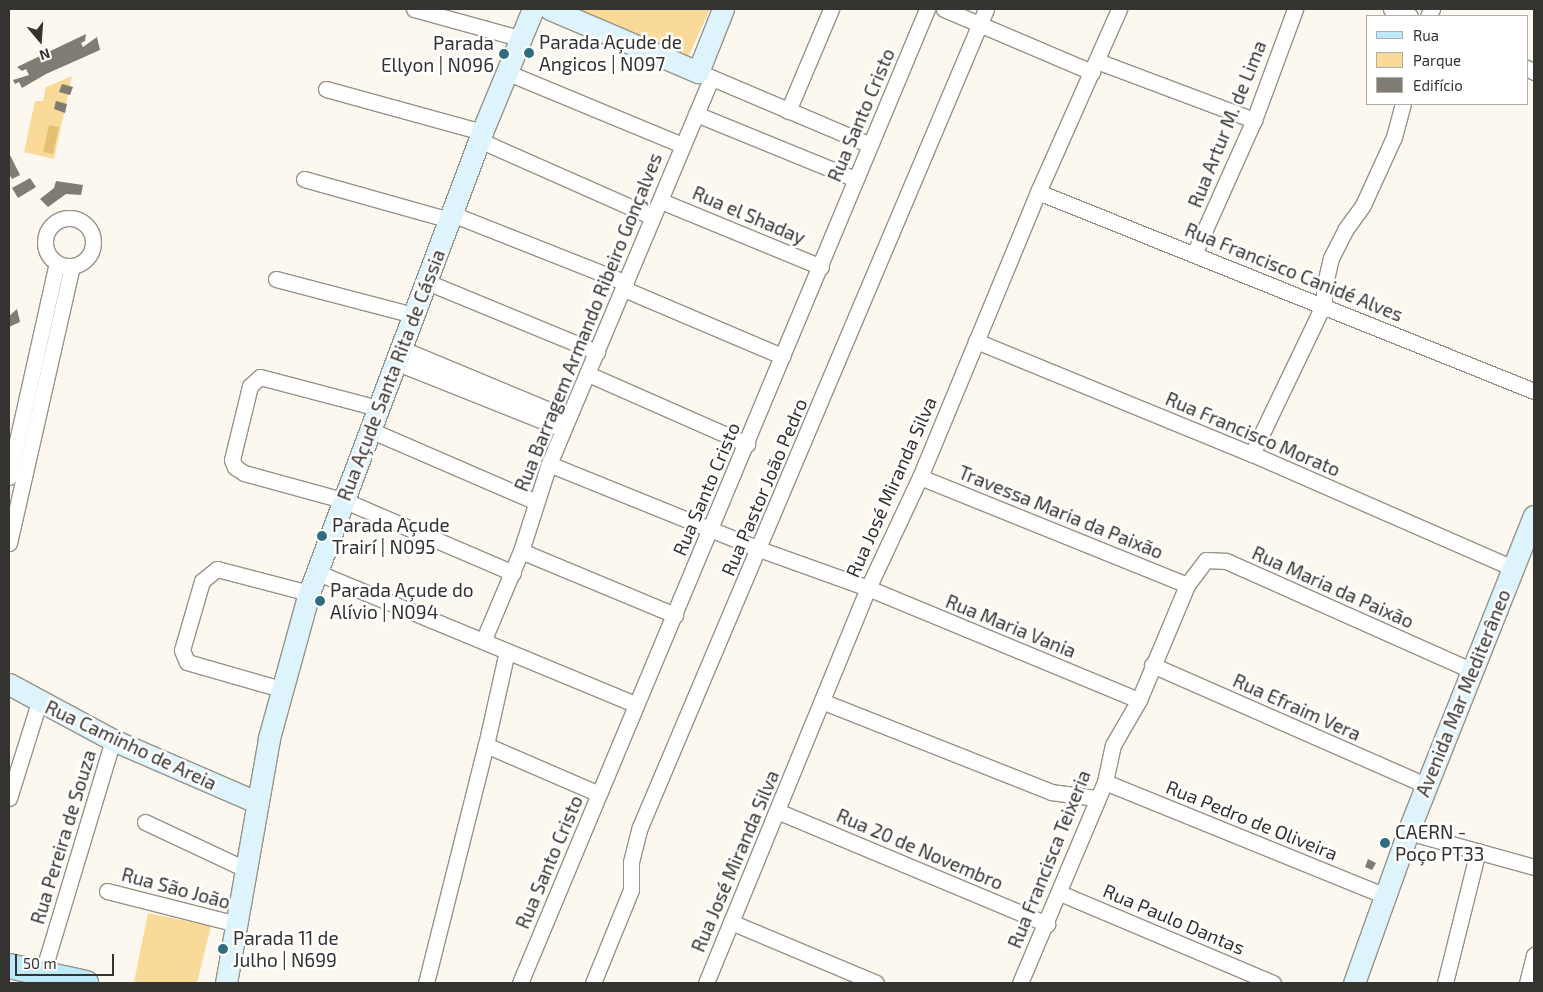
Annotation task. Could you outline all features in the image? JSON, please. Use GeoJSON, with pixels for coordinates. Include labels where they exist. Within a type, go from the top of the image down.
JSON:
{"type":"FeatureCollection","features":[{"type":"Feature","properties":{"kind":"main road"},"geometry":{"type":"LineString","coordinates":[[9,966],[86,983]]}},
{"type":"Feature","properties":{"kind":"street"},"geometry":{"type":"LineString","coordinates":[[414,9],[519,38]]}},
{"type":"Feature","properties":{"kind":"street","name":"Rua Açude Santa Rita de Cássia"},"geometry":{"type":"LineString","coordinates":[[226,983],[256,802],[281,689],[309,593],[481,136],[519,38],[533,9]]}},
{"type":"Feature","properties":{"kind":"street"},"geometry":{"type":"LineString","coordinates":[[550,9],[870,145]]}},
{"type":"Feature","properties":{"kind":"street"},"geometry":{"type":"LineString","coordinates":[[704,75],[723,9]]}},
{"type":"Feature","properties":{"kind":"street"},"geometry":{"type":"LineString","coordinates":[[788,111],[831,9]]}},
{"type":"Feature","properties":{"kind":"street","name":"Rua Santo Cristo"},"geometry":{"type":"LineString","coordinates":[[520,983],[635,704],[712,529],[782,356],[821,267],[855,179],[927,9]]}},
{"type":"Feature","properties":{"kind":"street"},"geometry":{"type":"LineString","coordinates":[[944,9],[1094,66],[1254,120]]}},
{"type":"Feature","properties":{"kind":"street","name":"Rua Pastor João Pedro"},"geometry":{"type":"LineString","coordinates":[[593,983],[631,890],[631,862],[640,828],[986,9]]}},
{"type":"Feature","properties":{"kind":"street","name":"Rua José Miranda Silva"},"geometry":{"type":"LineString","coordinates":[[706,983],[824,702],[868,588],[920,477],[1038,192],[1119,9]]}},
{"type":"Feature","properties":{"kind":"street","name":"Rua Artur M. de Lima"},"geometry":{"type":"LineString","coordinates":[[1194,254],[1254,120],[1295,9]]}},
{"type":"Feature","properties":{"kind":"street"},"geometry":{"type":"LineString","coordinates":[[1391,9],[1407,15]]}},
{"type":"Feature","properties":{"kind":"street"},"geometry":{"type":"LineString","coordinates":[[506,72],[682,145]]}},
{"type":"Feature","properties":{"kind":"street","name":"Rua Barragem Armando Ribeiro Gonçalves"},"geometry":{"type":"LineString","coordinates":[[484,639],[513,573],[549,464],[696,114],[704,75]]}},
{"type":"Feature","properties":{"kind":"street"},"geometry":{"type":"LineString","coordinates":[[326,89],[481,136],[653,217]]}},
{"type":"Feature","properties":{"kind":"street"},"geometry":{"type":"LineString","coordinates":[[1252,454],[1324,304],[1324,288],[1331,258],[1345,230],[1363,205],[1394,137],[1403,105]]}},
{"type":"Feature","properties":{"kind":"street"},"geometry":{"type":"LineString","coordinates":[[696,114],[855,179]]}},
{"type":"Feature","properties":{"kind":"street"},"geometry":{"type":"LineString","coordinates":[[304,179],[451,217],[625,286],[782,356]]}},
{"type":"Feature","properties":{"kind":"street","name":"Rua Francisco Canidé Alves"},"geometry":{"type":"LineString","coordinates":[[1038,192],[1324,304],[1534,391]]}},
{"type":"Feature","properties":{"kind":"street","name":"Rua el Shaday"},"geometry":{"type":"LineString","coordinates":[[661,201],[821,267]]}},
{"type":"Feature","properties":{"kind":"street"},"geometry":{"type":"LineString","coordinates":[[70,218],[89,228],[94,241],[90,255],[72,266],[57,263],[45,246],[47,232],[57,222],[70,218]]}},
{"type":"Feature","properties":{"kind":"street"},"geometry":{"type":"LineString","coordinates":[[9,477],[57,263]]}},
{"type":"Feature","properties":{"kind":"street"},"geometry":{"type":"LineString","coordinates":[[9,543],[72,266]]}},
{"type":"Feature","properties":{"kind":"street"},"geometry":{"type":"LineString","coordinates":[[276,279],[413,315]]}},
{"type":"Feature","properties":{"kind":"street"},"geometry":{"type":"LineString","coordinates":[[427,282],[597,352]]}},
{"type":"Feature","properties":{"kind":"street","name":"Rua Francisco Morato"},"geometry":{"type":"LineString","coordinates":[[976,341],[1252,454],[1513,568]]}},
{"type":"Feature","properties":{"kind":"street"},"geometry":{"type":"LineString","coordinates":[[398,355],[566,423]]}},
{"type":"Feature","properties":{"kind":"street"},"geometry":{"type":"LineString","coordinates":[[588,374],[747,444]]}},
{"type":"Feature","properties":{"kind":"street"},"geometry":{"type":"LineString","coordinates":[[378,408],[266,377],[254,380],[250,386],[232,460],[235,467],[244,473],[343,500],[513,573]]}},
{"type":"Feature","properties":{"kind":"street"},"geometry":{"type":"LineString","coordinates":[[370,430],[536,502]]}},
{"type":"Feature","properties":{"kind":"street","name":"Rua Maria Vania"},"geometry":{"type":"LineString","coordinates":[[549,464],[759,549],[868,588],[1139,700]]}},
{"type":"Feature","properties":{"kind":"street","name":"Travessa Maria da Paixão"},"geometry":{"type":"LineString","coordinates":[[920,477],[1187,585]]}},
{"type":"Feature","properties":{"kind":"street","name":"Avenida Mar Mediterâneo"},"geometry":{"type":"LineString","coordinates":[[1354,983],[1408,832],[1534,516]]}},
{"type":"Feature","properties":{"kind":"street"},"geometry":{"type":"LineString","coordinates":[[521,551],[675,615]]}},
{"type":"Feature","properties":{"kind":"street","name":"Rua Maria da Paixão"},"geometry":{"type":"LineString","coordinates":[[1187,585],[1206,560],[1226,561],[1471,670]]}},
{"type":"Feature","properties":{"kind":"street"},"geometry":{"type":"LineString","coordinates":[[281,689],[193,666],[187,662],[182,650],[202,581],[217,569],[309,593]]}},
{"type":"Feature","properties":{"kind":"street"},"geometry":{"type":"LineString","coordinates":[[316,572],[484,639],[507,651],[635,704]]}},
{"type":"Feature","properties":{"kind":"street","name":"Rua Francisca Teixeria"},"geometry":{"type":"LineString","coordinates":[[1020,983],[1060,893],[1096,798],[1105,782],[1111,750],[1139,700],[1187,585]]}},
{"type":"Feature","properties":{"kind":"street"},"geometry":{"type":"LineString","coordinates":[[426,983],[486,746],[507,651]]}},
{"type":"Feature","properties":{"kind":"street","name":"Rua Efraim Vera"},"geometry":{"type":"LineString","coordinates":[[1152,665],[1426,786]]}},
{"type":"Feature","properties":{"kind":"street","name":"Rua Caminho de Areia"},"geometry":{"type":"LineString","coordinates":[[9,684],[39,702],[113,740],[256,802]]}},
{"type":"Feature","properties":{"kind":"street"},"geometry":{"type":"LineString","coordinates":[[9,798],[39,702]]}},
{"type":"Feature","properties":{"kind":"street"},"geometry":{"type":"LineString","coordinates":[[824,702],[1051,792],[1096,798]]}},
{"type":"Feature","properties":{"kind":"street","name":"Rua Pereira de Souza"},"geometry":{"type":"LineString","coordinates":[[42,974],[113,740]]}},
{"type":"Feature","properties":{"kind":"street"},"geometry":{"type":"LineString","coordinates":[[486,746],[599,794]]}},
{"type":"Feature","properties":{"kind":"street","name":"Rua Pedro de Oliveira"},"geometry":{"type":"LineString","coordinates":[[1105,782],[1384,895]]}},
{"type":"Feature","properties":{"kind":"street","name":"Rua 20 de Novembro"},"geometry":{"type":"LineString","coordinates":[[777,812],[1047,924]]}},
{"type":"Feature","properties":{"kind":"street"},"geometry":{"type":"LineString","coordinates":[[145,822],[245,869]]}},
{"type":"Feature","properties":{"kind":"street"},"geometry":{"type":"LineString","coordinates":[[1408,832],[1534,867]]}},
{"type":"Feature","properties":{"kind":"street"},"geometry":{"type":"LineString","coordinates":[[1445,983],[1478,851]]}},
{"type":"Feature","properties":{"kind":"street","name":"Rua São João"},"geometry":{"type":"LineString","coordinates":[[107,891],[236,924]]}},
{"type":"Feature","properties":{"kind":"street","name":"Rua Paulo Dantas"},"geometry":{"type":"LineString","coordinates":[[1060,893],[1272,983]]}},
{"type":"Feature","properties":{"kind":"street"},"geometry":{"type":"LineString","coordinates":[[731,922],[876,983]]}},
{"type":"Feature","properties":{"kind":"street"},"geometry":{"type":"LineString","coordinates":[[1527,983],[1534,955]]}},
{"type":"Feature","properties":{"kind":"green space"},"geometry":{"type":"Polygon","coordinates":[[[554,9],[710,9],[685,64],[554,9]]]}},
{"type":"Feature","properties":{"kind":"green space"},"geometry":{"type":"Polygon","coordinates":[[[72,76],[54,159],[24,152],[35,101],[43,101],[46,87],[72,76]]]}},
{"type":"Feature","properties":{"kind":"green space"},"geometry":{"type":"Polygon","coordinates":[[[148,913],[211,926],[197,983],[134,982],[148,913]]]}},
{"type":"Feature","properties":{"kind":"shaded area"},"geometry":{"type":"Polygon","coordinates":[[[49,125],[59,127],[53,154],[43,152],[49,125]]]}},
{"type":"Feature","properties":{"kind":"building"},"geometry":{"type":"Polygon","coordinates":[[[86,34],[85,41],[81,43],[83,47],[97,37],[100,50],[46,74],[22,88],[19,82],[15,84],[13,80],[29,75],[26,69],[22,71],[17,67],[86,34]]]}},
{"type":"Feature","properties":{"kind":"building"},"geometry":{"type":"Polygon","coordinates":[[[62,84],[73,87],[70,95],[59,92],[62,84]]]}},
{"type":"Feature","properties":{"kind":"building"},"geometry":{"type":"Polygon","coordinates":[[[56,101],[67,104],[65,113],[54,109],[56,101]]]}},
{"type":"Feature","properties":{"kind":"building"},"geometry":{"type":"Polygon","coordinates":[[[9,153],[20,175],[12,179],[9,174],[9,153]]]}},
{"type":"Feature","properties":{"kind":"building"},"geometry":{"type":"Polygon","coordinates":[[[30,178],[36,187],[18,198],[12,188],[30,178]]]}},
{"type":"Feature","properties":{"kind":"building"},"geometry":{"type":"Polygon","coordinates":[[[56,181],[83,185],[81,195],[66,194],[48,207],[40,199],[54,188],[56,181]]]}},
{"type":"Feature","properties":{"kind":"building"},"geometry":{"type":"Polygon","coordinates":[[[17,309],[20,322],[9,327],[9,316],[17,309]]]}},
{"type":"Feature","properties":{"kind":"building"},"geometry":{"type":"Polygon","coordinates":[[[1368,859],[1376,863],[1372,870],[1365,867],[1368,859]]]}},
{"type":"Feature","properties":{"kind":"place","name":"Parada Açude de Angicos | N097"},"geometry":{"type":"Point","coordinates":[529,53]}},
{"type":"Feature","properties":{"kind":"place","name":"Parada Ellyon | N096"},"geometry":{"type":"Point","coordinates":[504,54]}},
{"type":"Feature","properties":{"kind":"place","name":"Parada Açude Trairí | N095"},"geometry":{"type":"Point","coordinates":[322,536]}},
{"type":"Feature","properties":{"kind":"place","name":"Parada Açude do Alívio | N094"},"geometry":{"type":"Point","coordinates":[320,601]}},
{"type":"Feature","properties":{"kind":"place","name":"CAERN - Poço PT33"},"geometry":{"type":"Point","coordinates":[1385,843]}},
{"type":"Feature","properties":{"kind":"place","name":"Parada 11 de Julho | N699"},"geometry":{"type":"Point","coordinates":[223,949]}}]}
